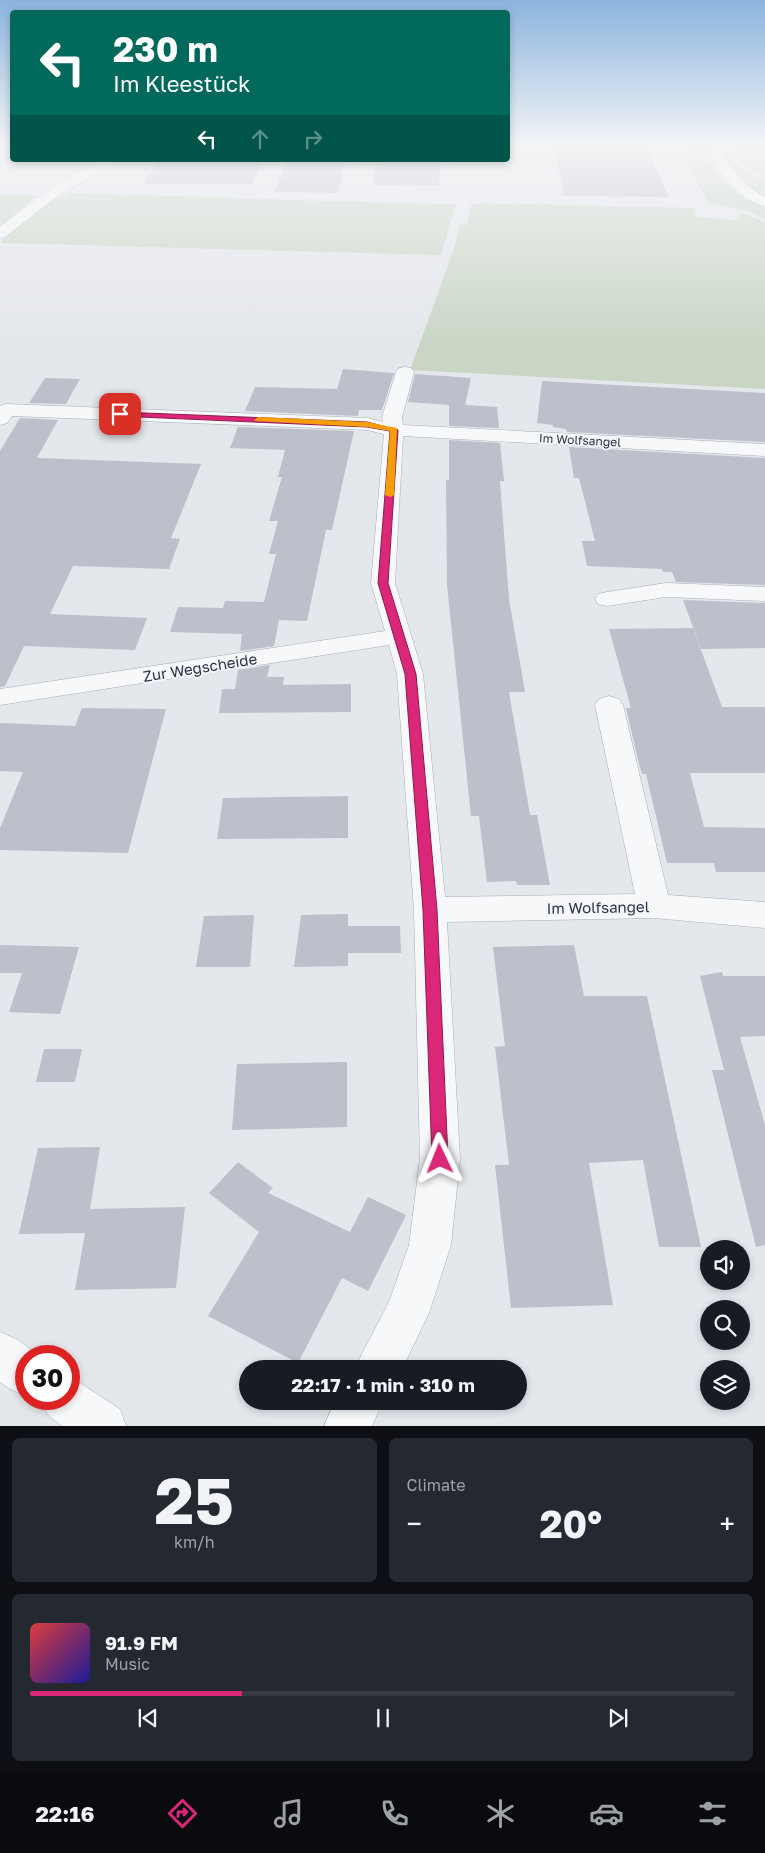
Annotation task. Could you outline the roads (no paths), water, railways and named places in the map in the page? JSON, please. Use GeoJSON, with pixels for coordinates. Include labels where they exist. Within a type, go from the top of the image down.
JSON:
{"type":"FeatureCollection","features":[{"type":"Feature","properties":{"kind":"street"},"geometry":{"type":"LineString","coordinates":[[0,234],[27,212]]}},
{"type":"Feature","properties":{"kind":"street"},"geometry":{"type":"LineString","coordinates":[[382,1360],[407,1313],[430,1245],[440,1159],[430,910],[410,674],[383,583],[394,430],[392,417],[405,372]]}},
{"type":"Feature","properties":{"kind":"street","name":"Im Wolfsangel"},"geometry":{"type":"LineString","coordinates":[[0,418],[6,410],[367,424],[394,430],[765,450]]}},
{"type":"Feature","properties":{"kind":"street"},"geometry":{"type":"LineString","coordinates":[[607,599],[666,590],[765,594]]}},
{"type":"Feature","properties":{"kind":"street","name":"Zur Wegscheide"},"geometry":{"type":"LineString","coordinates":[[0,697],[399,636]]}},
{"type":"Feature","properties":{"kind":"street"},"geometry":{"type":"LineString","coordinates":[[609,705],[654,906]]}},
{"type":"Feature","properties":{"kind":"street","name":"Im Wolfsangel"},"geometry":{"type":"LineString","coordinates":[[430,910],[654,906],[765,915]]}},
{"type":"Feature","properties":{"kind":"street"},"geometry":{"type":"LineString","coordinates":[[0,1355],[15,1365]]}},
{"type":"Feature","properties":{"kind":"street"},"geometry":{"type":"LineString","coordinates":[[80,1410],[103,1426]]}},
{"type":"Feature","properties":{"kind":"street"},"geometry":{"type":"LineString","coordinates":[[347,1426],[355,1410]]}}]}
